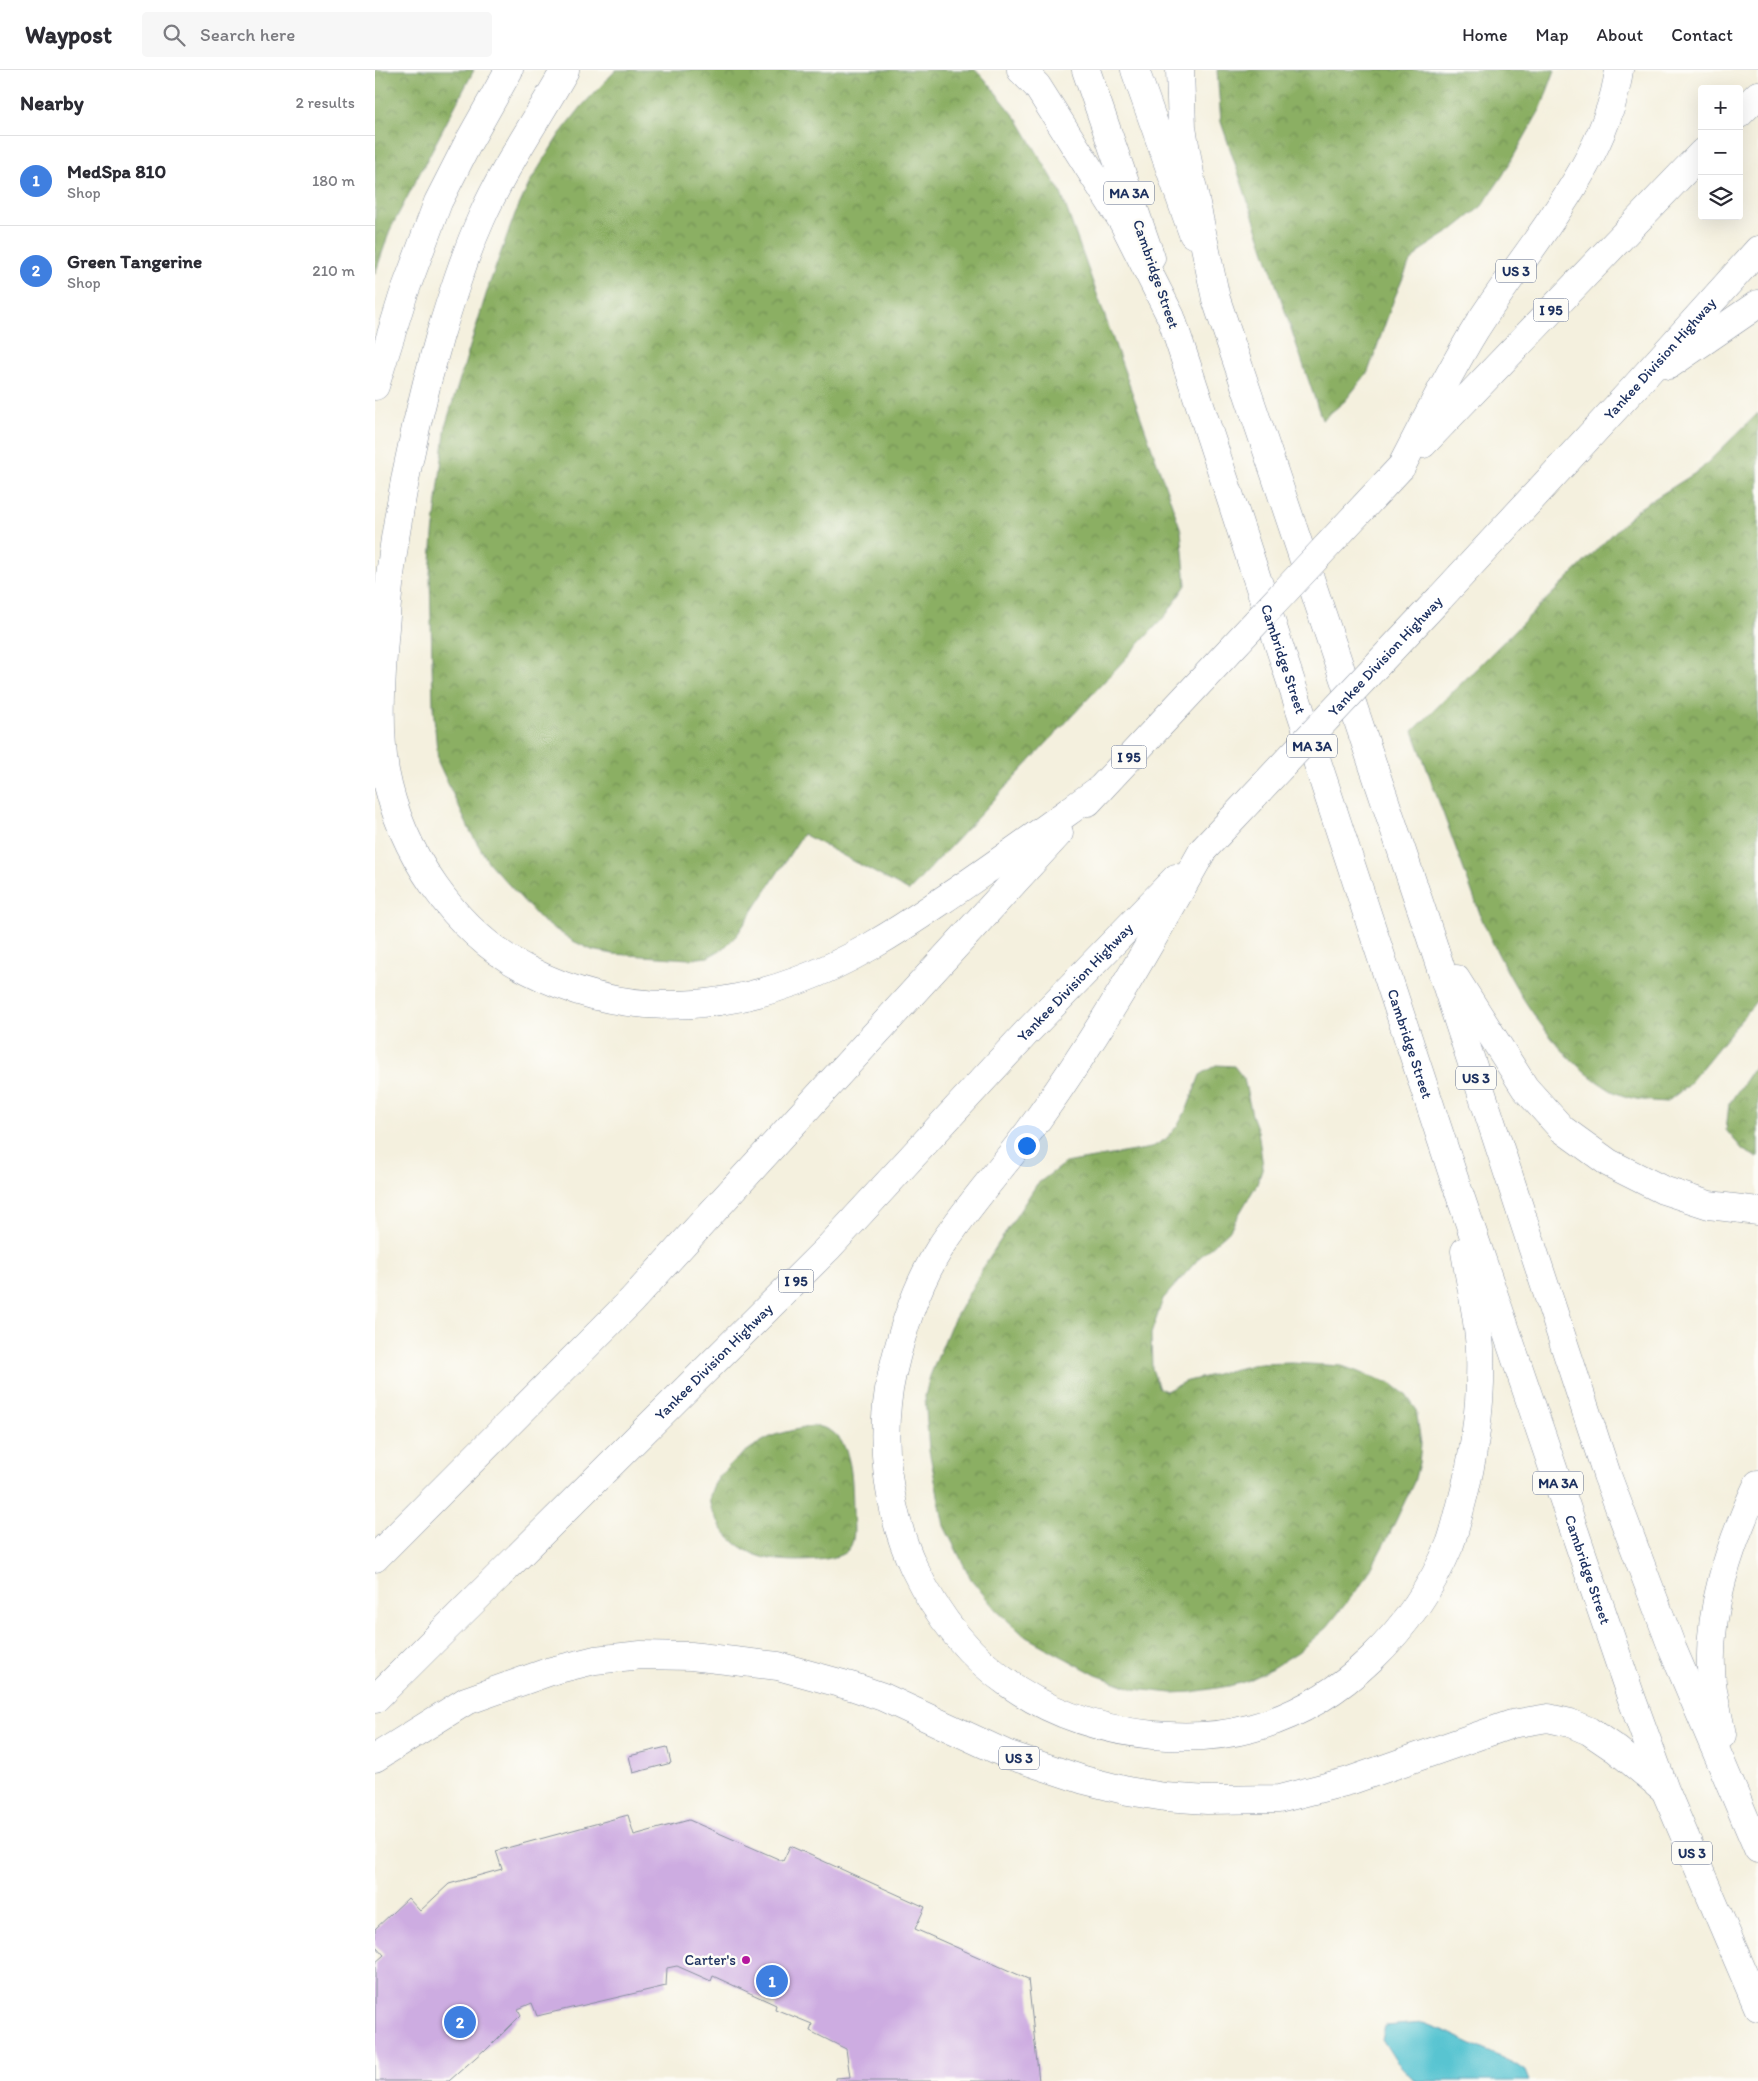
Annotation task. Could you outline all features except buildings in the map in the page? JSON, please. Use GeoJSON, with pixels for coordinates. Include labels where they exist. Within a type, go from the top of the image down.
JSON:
{"type":"FeatureCollection","features":[{"type":"Feature","properties":{"kind":"main road"},"geometry":{"type":"LineString","coordinates":[[375,386],[403,296],[438,202],[468,142],[509,70]]}},
{"type":"Feature","properties":{"kind":"main road"},"geometry":{"type":"LineString","coordinates":[[565,70],[552,94],[530,126],[485,211],[457,280],[424,390],[400,502],[387,597],[383,663],[382,744],[385,770],[393,802],[414,852],[434,884],[466,923],[509,961],[589,996],[641,1004],[694,1005],[726,1000],[798,981],[884,940],[993,867],[1100,789]]}},
{"type":"Feature","properties":{"kind":"main road"},"geometry":{"type":"LineString","coordinates":[[1021,70],[1037,86],[1123,222],[1171,317]]}},
{"type":"Feature","properties":{"kind":"main road","name":"Cambridge Street"},"geometry":{"type":"LineString","coordinates":[[1086,70],[1171,317],[1453,1175],[1630,1694],[1665,1790],[1758,2007]]}},
{"type":"Feature","properties":{"kind":"main road","name":"MA 3A"},"geometry":{"type":"LineString","coordinates":[[1135,70],[1216,298]]}},
{"type":"Feature","properties":{"kind":"main road","name":"US 3"},"geometry":{"type":"LineString","coordinates":[[1180,70],[1182,128],[1216,298],[1423,914],[1607,1475],[1673,1650],[1758,1849]]}},
{"type":"Feature","properties":{"kind":"main road","name":"US 3"},"geometry":{"type":"LineString","coordinates":[[1401,467],[1475,330],[1582,172],[1606,119],[1619,70]]}},
{"type":"Feature","properties":{"kind":"main road"},"geometry":{"type":"LineString","coordinates":[[1743,110],[1758,95]]}},
{"type":"Feature","properties":{"kind":"main road","name":"I 95"},"geometry":{"type":"LineString","coordinates":[[375,1558],[631,1301],[1100,789],[1401,467],[1698,157]]}},
{"type":"Feature","properties":{"kind":"main road","name":"Yankee Division Highway"},"geometry":{"type":"LineString","coordinates":[[375,1699],[829,1248],[1026,1033],[1203,850],[1440,598],[1634,388],[1758,250]]}},
{"type":"Feature","properties":{"kind":"main road"},"geometry":{"type":"LineString","coordinates":[[1634,388],[1758,304]]}},
{"type":"Feature","properties":{"kind":"main road"},"geometry":{"type":"LineString","coordinates":[[1203,850],[1130,980],[1050,1102],[940,1248],[921,1283],[899,1346],[890,1380],[887,1420],[888,1483],[896,1520],[908,1554],[924,1588],[945,1622],[973,1654],[1004,1681],[1040,1704],[1101,1728],[1176,1737],[1211,1735],[1251,1728],[1283,1717],[1317,1700],[1344,1682],[1385,1645],[1417,1605],[1451,1542],[1472,1462],[1480,1376],[1480,1345],[1453,1175]]}},
{"type":"Feature","properties":{"kind":"main road"},"geometry":{"type":"LineString","coordinates":[[1423,914],[1445,960],[1485,1027],[1525,1088],[1561,1128],[1609,1163],[1663,1190],[1709,1205],[1758,1211]]}},
{"type":"Feature","properties":{"kind":"main road"},"geometry":{"type":"LineString","coordinates":[[1736,1798],[1712,1683],[1711,1649],[1721,1580],[1739,1524],[1758,1484]]}},
{"type":"Feature","properties":{"kind":"main road","name":"US 3"},"geometry":{"type":"LineString","coordinates":[[375,1758],[466,1701],[551,1671],[595,1660],[641,1655],[691,1656],[778,1666],[854,1687],[883,1697],[1006,1754],[1084,1780],[1165,1798],[1207,1800],[1279,1798],[1349,1781],[1512,1724],[1548,1718],[1570,1723],[1589,1731],[1617,1750],[1665,1790]]}},
{"type":"Feature","properties":{"kind":"green space"},"geometry":{"type":"Polygon","coordinates":[[[375,70],[474,70],[390,230],[375,274],[375,70]]]}},
{"type":"Feature","properties":{"kind":"green space"},"geometry":{"type":"Polygon","coordinates":[[[616,70],[975,70],[984,78],[1018,120],[1061,193],[1181,530],[1186,585],[1166,615],[909,891],[803,834],[737,935],[724,948],[708,957],[689,959],[613,954],[592,950],[573,941],[541,920],[489,863],[470,831],[438,762],[433,706],[430,574],[446,424],[489,285],[515,214],[530,182],[559,135],[582,106],[616,70]]]}},
{"type":"Feature","properties":{"kind":"green space"},"geometry":{"type":"Polygon","coordinates":[[[1217,70],[1555,70],[1541,108],[1503,175],[1482,206],[1452,230],[1421,250],[1409,264],[1394,299],[1368,372],[1345,401],[1322,420],[1221,122],[1217,70]]]}},
{"type":"Feature","properties":{"kind":"green space"},"geometry":{"type":"Polygon","coordinates":[[[1758,413],[1758,999],[1687,1086],[1667,1102],[1640,1100],[1612,1091],[1579,1067],[1561,1049],[1530,1010],[1504,966],[1483,922],[1413,731],[1638,509],[1700,470],[1758,413]]]}},
{"type":"Feature","properties":{"kind":"green space"},"geometry":{"type":"Polygon","coordinates":[[[1758,1061],[1758,1158],[1743,1150],[1726,1130],[1729,1104],[1758,1061]]]}},
{"type":"Feature","properties":{"kind":"green space"},"geometry":{"type":"Polygon","coordinates":[[[1216,1065],[1234,1066],[1244,1079],[1252,1115],[1258,1131],[1263,1166],[1257,1184],[1229,1231],[1200,1257],[1163,1299],[1151,1334],[1152,1369],[1159,1388],[1166,1391],[1184,1382],[1256,1364],[1292,1363],[1342,1366],[1392,1384],[1406,1395],[1416,1409],[1421,1444],[1414,1482],[1390,1533],[1364,1581],[1327,1627],[1298,1652],[1247,1681],[1192,1692],[1172,1693],[1134,1689],[1096,1675],[1026,1637],[996,1610],[971,1579],[944,1526],[929,1450],[925,1396],[930,1376],[951,1325],[987,1261],[1037,1184],[1065,1163],[1151,1148],[1166,1139],[1178,1125],[1187,1109],[1200,1075],[1216,1065]]]}},
{"type":"Feature","properties":{"kind":"green space"},"geometry":{"type":"Polygon","coordinates":[[[812,1426],[826,1428],[836,1435],[843,1444],[848,1456],[851,1470],[854,1525],[854,1536],[851,1546],[842,1554],[834,1557],[811,1560],[788,1561],[771,1559],[749,1552],[730,1539],[721,1527],[711,1508],[710,1496],[713,1487],[727,1468],[746,1451],[775,1435],[812,1426]]]}},
{"type":"Feature","properties":{"kind":"water"},"geometry":{"type":"Polygon","coordinates":[[[1423,2023],[1447,2032],[1515,2064],[1525,2071],[1529,2081],[1415,2081],[1396,2061],[1382,2039],[1385,2026],[1423,2023]]]}},
{"type":"Feature","properties":{"kind":"place","name":"Carter's"},"geometry":{"type":"Point","coordinates":[746,1960]}},
{"type":"Feature","properties":{"kind":"place","name":"MedSpa 810"},"geometry":{"type":"Point","coordinates":[772,1981]}},
{"type":"Feature","properties":{"kind":"place","name":"Green Tangerine"},"geometry":{"type":"Point","coordinates":[460,2022]}}]}
